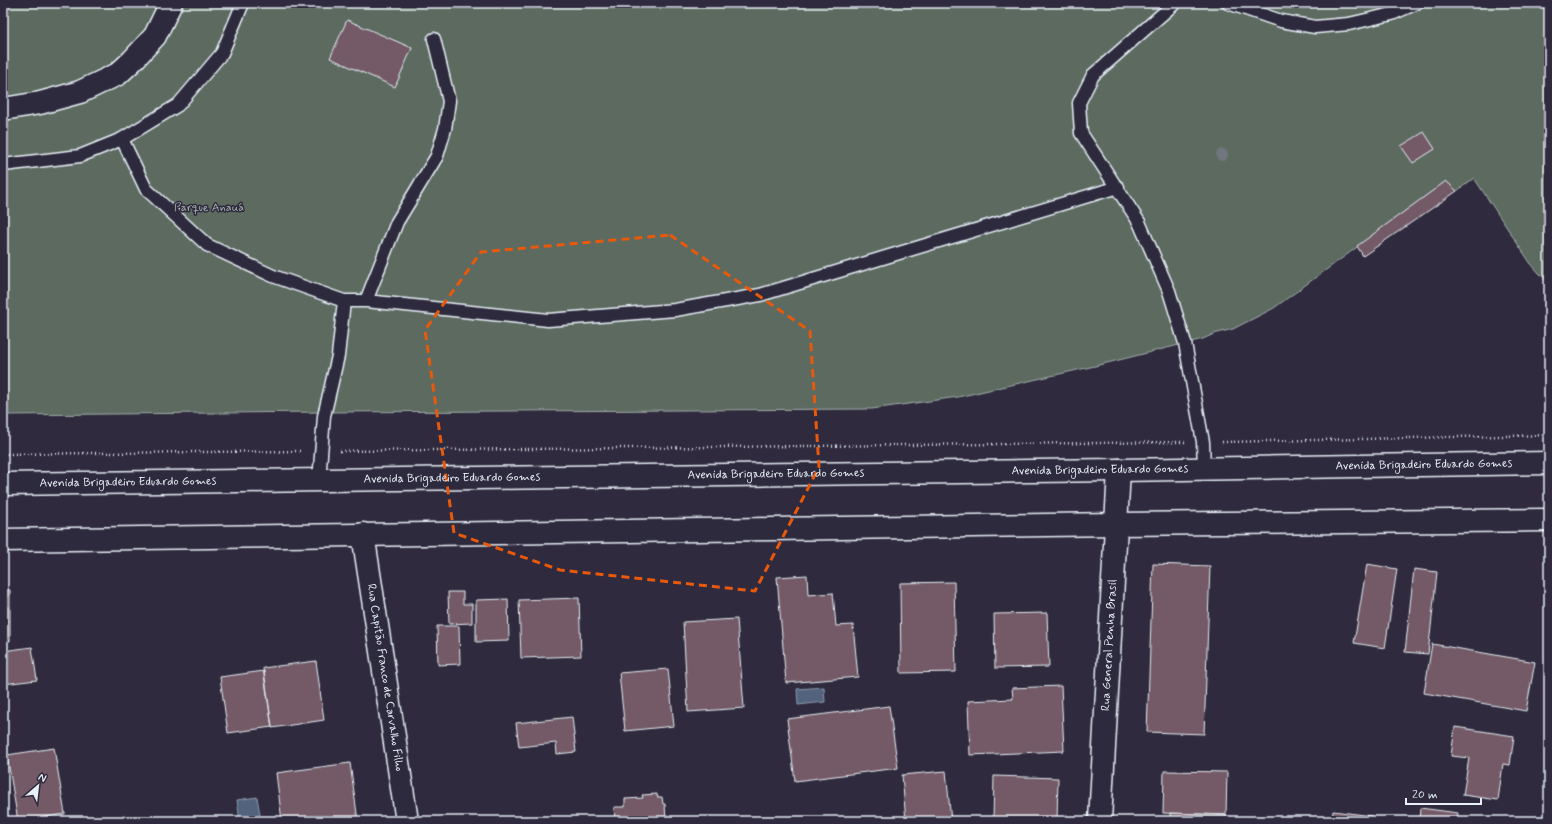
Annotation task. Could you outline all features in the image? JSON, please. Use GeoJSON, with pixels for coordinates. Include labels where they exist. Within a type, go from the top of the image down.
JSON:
{"type":"FeatureCollection","features":[{"type":"Feature","properties":{"kind":"main road"},"geometry":{"type":"LineString","coordinates":[[3,109],[40,103],[80,92],[118,74],[132,62],[155,36],[171,3]]}},
{"type":"Feature","properties":{"kind":"main road","name":"Avenida Brigadeiro Eduardo Gomes"},"geometry":{"type":"LineString","coordinates":[[3,484],[319,481],[1549,463]]}},
{"type":"Feature","properties":{"kind":"main road","name":"Rua General Penha Brasil"},"geometry":{"type":"LineString","coordinates":[[1100,821],[1119,470]]}},
{"type":"Feature","properties":{"kind":"main road"},"geometry":{"type":"LineString","coordinates":[[3,540],[1117,524],[1549,520]]}},
{"type":"Feature","properties":{"kind":"main road","name":"Rua Capitão Franco de Carvalho Filho"},"geometry":{"type":"LineString","coordinates":[[363,534],[406,821]]}},
{"type":"Feature","properties":{"kind":"lane"},"geometry":{"type":"LineString","coordinates":[[3,165],[80,156],[122,139],[178,105],[222,53],[243,3]]}},
{"type":"Feature","properties":{"kind":"lane"},"geometry":{"type":"LineString","coordinates":[[1175,3],[1093,75],[1079,103],[1081,133],[1118,187],[1139,222],[1169,291],[1185,343],[1203,442],[1204,468]]}},
{"type":"Feature","properties":{"kind":"lane"},"geometry":{"type":"LineString","coordinates":[[1228,3],[1281,21],[1315,27],[1348,24],[1392,14],[1417,3]]}},
{"type":"Feature","properties":{"kind":"lane"},"geometry":{"type":"LineString","coordinates":[[366,301],[397,222],[437,156],[445,129],[449,101],[434,39]]}},
{"type":"Feature","properties":{"kind":"lane"},"geometry":{"type":"LineString","coordinates":[[122,139],[146,189],[207,245],[273,276],[344,301],[366,301],[548,320],[675,310],[760,295],[1118,187]]}},
{"type":"Feature","properties":{"kind":"lane"},"geometry":{"type":"LineString","coordinates":[[319,481],[320,451],[324,416],[338,356],[344,301]]}},
{"type":"Feature","properties":{"kind":"path"},"geometry":{"type":"LineString","coordinates":[[3,454],[1203,442],[1549,435]]}},
{"type":"Feature","properties":{"kind":"highlighted area"},"geometry":{"type":"Polygon","coordinates":[[[670,235],[810,331],[819,467],[755,591],[560,570],[454,533],[425,330],[481,252],[670,235]]]}},
{"type":"Feature","properties":{"kind":"green space","name":"Parque Anauá"},"geometry":{"type":"Polygon","coordinates":[[[3,3],[1549,3],[1549,284],[1531,264],[1474,178],[1457,191],[1446,182],[1274,308],[1233,329],[1214,334],[1203,339],[1095,366],[958,397],[872,409],[3,415],[3,3]]]}},
{"type":"Feature","properties":{"kind":"water"},"geometry":{"type":"Polygon","coordinates":[[[824,687],[825,702],[798,705],[797,689],[824,687]]]}},
{"type":"Feature","properties":{"kind":"water"},"geometry":{"type":"Polygon","coordinates":[[[257,797],[261,821],[240,821],[237,800],[257,797]]]}},
{"type":"Feature","properties":{"kind":"building"},"geometry":{"type":"Polygon","coordinates":[[[347,20],[412,48],[395,87],[330,58],[347,20]]]}},
{"type":"Feature","properties":{"kind":"building"},"geometry":{"type":"Polygon","coordinates":[[[1424,132],[1435,149],[1413,163],[1401,146],[1424,132]]]}},
{"type":"Feature","properties":{"kind":"building"},"geometry":{"type":"Polygon","coordinates":[[[1446,181],[1457,191],[1363,256],[1357,246],[1446,181]]]}},
{"type":"Feature","properties":{"kind":"building"},"geometry":{"type":"Polygon","coordinates":[[[1153,564],[1210,566],[1204,734],[1147,732],[1153,564]]]}},
{"type":"Feature","properties":{"kind":"building"},"geometry":{"type":"Polygon","coordinates":[[[1367,564],[1397,569],[1385,648],[1354,643],[1367,564]]]}},
{"type":"Feature","properties":{"kind":"building"},"geometry":{"type":"Polygon","coordinates":[[[1414,569],[1437,572],[1428,654],[1405,652],[1414,569]]]}},
{"type":"Feature","properties":{"kind":"building"},"geometry":{"type":"Polygon","coordinates":[[[807,575],[808,595],[833,593],[836,626],[853,625],[858,677],[786,683],[777,577],[807,575]]]}},
{"type":"Feature","properties":{"kind":"building"},"geometry":{"type":"Polygon","coordinates":[[[954,582],[956,672],[901,673],[900,583],[954,582]]]}},
{"type":"Feature","properties":{"kind":"building"},"geometry":{"type":"Polygon","coordinates":[[[3,590],[10,590],[10,641],[3,641],[3,590]]]}},
{"type":"Feature","properties":{"kind":"building"},"geometry":{"type":"Polygon","coordinates":[[[448,592],[463,592],[463,604],[472,604],[472,623],[449,624],[448,592]]]}},
{"type":"Feature","properties":{"kind":"building"},"geometry":{"type":"Polygon","coordinates":[[[579,598],[581,656],[521,658],[519,600],[579,598]]]}},
{"type":"Feature","properties":{"kind":"building"},"geometry":{"type":"Polygon","coordinates":[[[508,599],[509,641],[476,642],[476,600],[508,599]]]}},
{"type":"Feature","properties":{"kind":"building"},"geometry":{"type":"Polygon","coordinates":[[[1047,613],[1049,667],[995,668],[994,614],[1047,613]]]}},
{"type":"Feature","properties":{"kind":"building"},"geometry":{"type":"Polygon","coordinates":[[[737,619],[744,708],[688,712],[683,622],[737,619]]]}},
{"type":"Feature","properties":{"kind":"building"},"geometry":{"type":"Polygon","coordinates":[[[437,626],[459,626],[460,664],[438,665],[437,626]]]}},
{"type":"Feature","properties":{"kind":"building"},"geometry":{"type":"Polygon","coordinates":[[[1432,644],[1535,662],[1526,711],[1424,693],[1432,644]]]}},
{"type":"Feature","properties":{"kind":"building"},"geometry":{"type":"Polygon","coordinates":[[[32,647],[37,680],[3,684],[3,651],[32,647]]]}},
{"type":"Feature","properties":{"kind":"building"},"geometry":{"type":"Polygon","coordinates":[[[316,661],[324,720],[272,728],[263,668],[316,661]]]}},
{"type":"Feature","properties":{"kind":"building"},"geometry":{"type":"Polygon","coordinates":[[[668,669],[674,726],[625,731],[619,673],[668,669]]]}},
{"type":"Feature","properties":{"kind":"building"},"geometry":{"type":"Polygon","coordinates":[[[264,671],[272,727],[228,733],[220,677],[264,671]]]}},
{"type":"Feature","properties":{"kind":"building"},"geometry":{"type":"Polygon","coordinates":[[[1061,686],[1064,751],[970,755],[968,701],[1013,699],[1012,688],[1061,686]]]}},
{"type":"Feature","properties":{"kind":"building"},"geometry":{"type":"Polygon","coordinates":[[[889,706],[898,768],[795,781],[787,719],[889,706]]]}},
{"type":"Feature","properties":{"kind":"building"},"geometry":{"type":"Polygon","coordinates":[[[572,717],[576,752],[557,754],[556,743],[519,747],[516,723],[572,717]]]}},
{"type":"Feature","properties":{"kind":"building"},"geometry":{"type":"Polygon","coordinates":[[[1455,727],[1514,736],[1510,765],[1503,764],[1498,800],[1463,795],[1469,758],[1451,756],[1455,727]]]}},
{"type":"Feature","properties":{"kind":"building"},"geometry":{"type":"Polygon","coordinates":[[[54,748],[65,814],[18,821],[7,755],[54,748]]]}},
{"type":"Feature","properties":{"kind":"building"},"geometry":{"type":"Polygon","coordinates":[[[350,763],[358,821],[282,821],[276,773],[350,763]]]}},
{"type":"Feature","properties":{"kind":"building"},"geometry":{"type":"Polygon","coordinates":[[[946,771],[951,821],[906,821],[902,775],[946,771]]]}},
{"type":"Feature","properties":{"kind":"building"},"geometry":{"type":"Polygon","coordinates":[[[1164,771],[1227,772],[1226,815],[1163,813],[1164,771]]]}},
{"type":"Feature","properties":{"kind":"building"},"geometry":{"type":"Polygon","coordinates":[[[994,776],[1058,778],[1057,821],[993,821],[994,776]]]}},
{"type":"Feature","properties":{"kind":"building"},"geometry":{"type":"Polygon","coordinates":[[[657,794],[657,797],[662,797],[663,804],[665,804],[666,821],[615,821],[614,807],[625,807],[625,799],[643,798],[642,795],[657,794]]]}},
{"type":"Feature","properties":{"kind":"building"},"geometry":{"type":"Polygon","coordinates":[[[1420,808],[1458,813],[1457,821],[1419,821],[1420,808]]]}},
{"type":"Feature","properties":{"kind":"building"},"geometry":{"type":"Polygon","coordinates":[[[1333,811],[1372,816],[1372,821],[1332,821],[1333,811]]]}},
{"type":"Feature","properties":{"kind":"building"},"geometry":{"type":"Polygon","coordinates":[[[1170,813],[1226,815],[1226,821],[1170,821],[1170,813]]]}}]}
